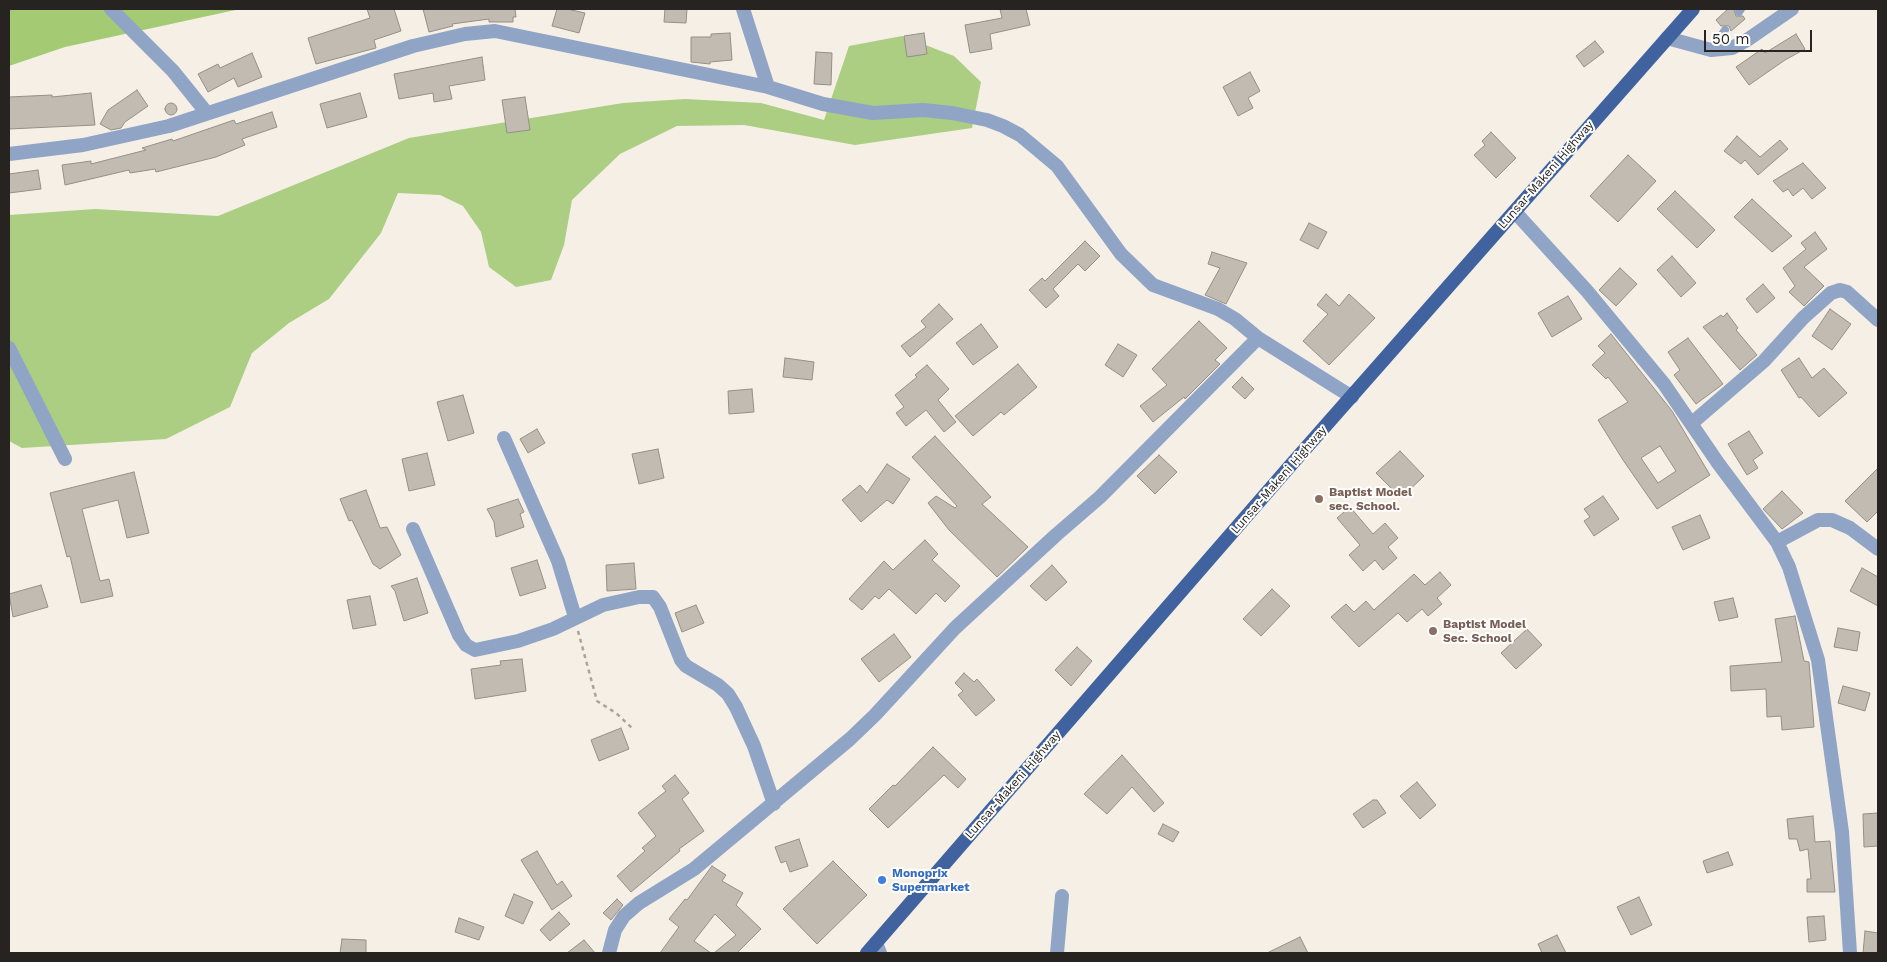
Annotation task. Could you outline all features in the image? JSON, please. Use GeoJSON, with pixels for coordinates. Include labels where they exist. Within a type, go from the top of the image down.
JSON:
{"type":"FeatureCollection","features":[{"type":"Feature","properties":{"kind":"main road","name":"Lunsar-Makeni Highway"},"geometry":{"type":"LineString","coordinates":[[874,950],[1352,397],[1516,212],[1600,112],[1693,9]]}},
{"type":"Feature","properties":{"kind":"street"},"geometry":{"type":"LineString","coordinates":[[111,9],[173,70],[206,112]]}},
{"type":"Feature","properties":{"kind":"street"},"geometry":{"type":"LineString","coordinates":[[743,9],[768,87]]}},
{"type":"Feature","properties":{"kind":"street"},"geometry":{"type":"LineString","coordinates":[[1667,38],[1711,50],[1732,48],[1792,9]]}},
{"type":"Feature","properties":{"kind":"street"},"geometry":{"type":"LineString","coordinates":[[9,154],[83,145],[169,126],[206,112],[413,46],[465,34],[495,31],[768,87],[823,104],[873,113],[922,110],[952,113],[987,120],[1003,126],[1020,135],[1057,166],[1121,254],[1153,285],[1218,309],[1235,319],[1258,338],[1352,397]]}},
{"type":"Feature","properties":{"kind":"street"},"geometry":{"type":"LineString","coordinates":[[1516,212],[1588,291],[1664,384],[1718,463],[1778,542],[1789,566],[1818,660],[1842,832],[1850,953]]}},
{"type":"Feature","properties":{"kind":"street"},"geometry":{"type":"LineString","coordinates":[[1692,423],[1764,361],[1803,318],[1831,293],[1840,290],[1847,292],[1878,320]]}},
{"type":"Feature","properties":{"kind":"street"},"geometry":{"type":"LineString","coordinates":[[609,953],[615,930],[624,916],[638,903],[679,880],[774,804],[875,715],[956,628],[1100,497],[1258,338]]}},
{"type":"Feature","properties":{"kind":"street"},"geometry":{"type":"LineString","coordinates":[[9,348],[66,458]]}},
{"type":"Feature","properties":{"kind":"street"},"geometry":{"type":"LineString","coordinates":[[504,438],[558,560],[575,617]]}},
{"type":"Feature","properties":{"kind":"street"},"geometry":{"type":"LineString","coordinates":[[1778,542],[1818,520],[1832,520],[1850,528],[1878,549]]}},
{"type":"Feature","properties":{"kind":"street"},"geometry":{"type":"LineString","coordinates":[[413,530],[459,634],[466,645],[474,650],[518,641],[553,629],[603,605],[639,597],[653,597],[660,607],[681,660],[686,666],[718,685],[728,694],[736,707],[754,746],[774,804]]}},
{"type":"Feature","properties":{"kind":"street"},"geometry":{"type":"LineString","coordinates":[[1057,953],[1062,896]]}},
{"type":"Feature","properties":{"kind":"lane"},"geometry":{"type":"LineString","coordinates":[[1711,50],[1724,30]]}},
{"type":"Feature","properties":{"kind":"path"},"geometry":{"type":"LineString","coordinates":[[575,617],[597,701],[616,713],[634,729]]}},
{"type":"Feature","properties":{"kind":"green space"},"geometry":{"type":"Polygon","coordinates":[[[9,9],[240,9],[65,47],[9,66],[9,9]]]}},
{"type":"Feature","properties":{"kind":"green space"},"geometry":{"type":"Polygon","coordinates":[[[902,36],[954,56],[981,82],[972,128],[855,145],[744,125],[677,126],[620,154],[572,200],[564,245],[551,280],[516,287],[489,267],[481,232],[463,206],[440,195],[398,193],[381,233],[329,299],[289,323],[252,353],[230,407],[166,439],[22,448],[9,441],[9,215],[95,209],[218,216],[409,138],[623,103],[685,99],[761,103],[824,120],[849,46],[902,36]]]}},
{"type":"Feature","properties":{"kind":"building"},"geometry":{"type":"Polygon","coordinates":[[[367,9],[394,9],[401,31],[374,40],[376,48],[316,64],[308,38],[370,18],[367,9]]]}},
{"type":"Feature","properties":{"kind":"building"},"geometry":{"type":"Polygon","coordinates":[[[423,9],[515,9],[516,17],[513,17],[513,22],[489,22],[489,19],[452,24],[453,26],[429,32],[423,9]]]}},
{"type":"Feature","properties":{"kind":"building"},"geometry":{"type":"Polygon","coordinates":[[[557,9],[585,13],[579,33],[552,26],[557,9]]]}},
{"type":"Feature","properties":{"kind":"building"},"geometry":{"type":"Polygon","coordinates":[[[665,9],[687,9],[686,23],[664,22],[665,9]]]}},
{"type":"Feature","properties":{"kind":"building"},"geometry":{"type":"Polygon","coordinates":[[[1000,9],[1026,9],[1030,25],[990,34],[992,49],[970,53],[965,25],[1002,18],[1000,9]]]}},
{"type":"Feature","properties":{"kind":"building"},"geometry":{"type":"Polygon","coordinates":[[[1728,9],[1734,9],[1736,16],[1743,16],[1745,19],[1731,31],[1729,26],[1721,26],[1716,20],[1728,9]]]}},
{"type":"Feature","properties":{"kind":"building"},"geometry":{"type":"Polygon","coordinates":[[[730,33],[732,60],[710,62],[710,64],[691,62],[691,37],[711,37],[711,34],[730,33]]]}},
{"type":"Feature","properties":{"kind":"building"},"geometry":{"type":"Polygon","coordinates":[[[924,33],[927,54],[907,57],[904,36],[924,33]]]}},
{"type":"Feature","properties":{"kind":"building"},"geometry":{"type":"Polygon","coordinates":[[[1796,34],[1805,49],[1785,60],[1749,85],[1736,67],[1762,49],[1765,53],[1796,34]]]}},
{"type":"Feature","properties":{"kind":"building"},"geometry":{"type":"Polygon","coordinates":[[[1595,41],[1604,52],[1584,67],[1576,56],[1595,41]]]}},
{"type":"Feature","properties":{"kind":"building"},"geometry":{"type":"Polygon","coordinates":[[[816,52],[832,53],[831,85],[814,84],[816,52]]]}},
{"type":"Feature","properties":{"kind":"building"},"geometry":{"type":"Polygon","coordinates":[[[252,53],[262,77],[238,87],[234,78],[208,92],[198,74],[218,64],[220,68],[252,53]]]}},
{"type":"Feature","properties":{"kind":"building"},"geometry":{"type":"Polygon","coordinates":[[[482,57],[485,80],[449,86],[452,99],[434,102],[433,93],[399,99],[394,74],[482,57]]]}},
{"type":"Feature","properties":{"kind":"building"},"geometry":{"type":"Polygon","coordinates":[[[1250,72],[1260,91],[1248,98],[1253,108],[1238,116],[1223,87],[1250,72]]]}},
{"type":"Feature","properties":{"kind":"building"},"geometry":{"type":"Polygon","coordinates":[[[137,90],[148,106],[125,122],[121,128],[111,130],[100,124],[108,110],[137,90]]]}},
{"type":"Feature","properties":{"kind":"building"},"geometry":{"type":"Polygon","coordinates":[[[91,93],[95,125],[9,129],[9,97],[52,95],[52,97],[91,93]]]}},
{"type":"Feature","properties":{"kind":"building"},"geometry":{"type":"Polygon","coordinates":[[[360,93],[367,117],[327,128],[320,104],[360,93]]]}},
{"type":"Feature","properties":{"kind":"building"},"geometry":{"type":"Polygon","coordinates":[[[525,97],[530,130],[507,133],[502,100],[525,97]]]}},
{"type":"Feature","properties":{"kind":"building"},"geometry":{"type":"Polygon","coordinates":[[[171,103],[177,109],[171,115],[165,109],[171,103]]]}},
{"type":"Feature","properties":{"kind":"building"},"geometry":{"type":"Polygon","coordinates":[[[272,112],[277,127],[242,139],[245,145],[216,157],[156,172],[155,169],[130,173],[129,170],[65,185],[62,165],[91,161],[91,164],[146,150],[142,148],[172,139],[173,141],[234,120],[236,124],[272,112]]]}},
{"type":"Feature","properties":{"kind":"building"},"geometry":{"type":"Polygon","coordinates":[[[1491,132],[1516,158],[1496,178],[1474,155],[1485,145],[1482,141],[1491,132]]]}},
{"type":"Feature","properties":{"kind":"building"},"geometry":{"type":"Polygon","coordinates":[[[1737,136],[1760,157],[1780,140],[1788,149],[1758,175],[1745,160],[1741,164],[1724,151],[1737,136]]]}},
{"type":"Feature","properties":{"kind":"building"},"geometry":{"type":"Polygon","coordinates":[[[1628,155],[1656,181],[1618,222],[1590,196],[1628,155]]]}},
{"type":"Feature","properties":{"kind":"building"},"geometry":{"type":"Polygon","coordinates":[[[1803,163],[1826,188],[1812,199],[1803,188],[1793,196],[1788,189],[1783,192],[1773,181],[1803,163]]]}},
{"type":"Feature","properties":{"kind":"building"},"geometry":{"type":"Polygon","coordinates":[[[38,170],[41,189],[9,193],[9,174],[38,170]]]}},
{"type":"Feature","properties":{"kind":"building"},"geometry":{"type":"Polygon","coordinates":[[[1675,191],[1715,230],[1697,248],[1657,209],[1675,191]]]}},
{"type":"Feature","properties":{"kind":"building"},"geometry":{"type":"Polygon","coordinates":[[[1752,199],[1792,236],[1772,252],[1734,217],[1752,199]]]}},
{"type":"Feature","properties":{"kind":"building"},"geometry":{"type":"Polygon","coordinates":[[[1309,223],[1327,232],[1318,249],[1300,240],[1309,223]]]}},
{"type":"Feature","properties":{"kind":"building"},"geometry":{"type":"Polygon","coordinates":[[[1815,232],[1827,249],[1804,267],[1824,286],[1804,306],[1789,292],[1795,286],[1783,268],[1806,249],[1801,243],[1815,232]]]}},
{"type":"Feature","properties":{"kind":"building"},"geometry":{"type":"Polygon","coordinates":[[[1085,241],[1100,256],[1085,271],[1078,264],[1053,289],[1059,296],[1046,308],[1029,290],[1042,278],[1045,281],[1085,241]]]}},
{"type":"Feature","properties":{"kind":"building"},"geometry":{"type":"Polygon","coordinates":[[[1212,252],[1247,263],[1226,304],[1205,295],[1220,268],[1208,264],[1212,252]]]}},
{"type":"Feature","properties":{"kind":"building"},"geometry":{"type":"Polygon","coordinates":[[[1672,256],[1696,283],[1681,297],[1657,270],[1672,256]]]}},
{"type":"Feature","properties":{"kind":"building"},"geometry":{"type":"Polygon","coordinates":[[[1620,268],[1637,284],[1616,306],[1599,290],[1620,268]]]}},
{"type":"Feature","properties":{"kind":"building"},"geometry":{"type":"Polygon","coordinates":[[[1763,284],[1775,298],[1757,313],[1746,299],[1763,284]]]}},
{"type":"Feature","properties":{"kind":"building"},"geometry":{"type":"Polygon","coordinates":[[[1326,294],[1339,306],[1349,294],[1375,318],[1329,365],[1303,341],[1328,314],[1317,305],[1326,294]]]}},
{"type":"Feature","properties":{"kind":"building"},"geometry":{"type":"Polygon","coordinates":[[[1568,296],[1582,319],[1552,337],[1538,313],[1568,296]]]}},
{"type":"Feature","properties":{"kind":"building"},"geometry":{"type":"Polygon","coordinates":[[[939,304],[953,319],[910,357],[901,346],[926,327],[921,321],[939,304]]]}},
{"type":"Feature","properties":{"kind":"building"},"geometry":{"type":"Polygon","coordinates":[[[1830,309],[1851,324],[1832,350],[1812,336],[1830,309]]]}},
{"type":"Feature","properties":{"kind":"building"},"geometry":{"type":"Polygon","coordinates":[[[1727,313],[1738,328],[1736,330],[1757,355],[1740,370],[1703,327],[1727,313]]]}},
{"type":"Feature","properties":{"kind":"building"},"geometry":{"type":"Polygon","coordinates":[[[1199,321],[1227,348],[1215,360],[1220,364],[1185,399],[1184,397],[1153,422],[1140,406],[1167,385],[1152,369],[1199,321]]]}},
{"type":"Feature","properties":{"kind":"building"},"geometry":{"type":"Polygon","coordinates":[[[981,324],[998,347],[973,365],[956,343],[981,324]]]}},
{"type":"Feature","properties":{"kind":"building"},"geometry":{"type":"Polygon","coordinates":[[[1611,334],[1672,411],[1710,475],[1657,509],[1598,420],[1628,402],[1608,377],[1606,379],[1592,365],[1605,353],[1598,346],[1611,334]],[[1660,446],[1641,458],[1658,483],[1676,471],[1660,446]]]}},
{"type":"Feature","properties":{"kind":"building"},"geometry":{"type":"Polygon","coordinates":[[[1688,338],[1723,384],[1696,404],[1674,375],[1680,370],[1668,352],[1688,338]]]}},
{"type":"Feature","properties":{"kind":"building"},"geometry":{"type":"Polygon","coordinates":[[[1118,344],[1137,355],[1123,377],[1105,365],[1118,344]]]}},
{"type":"Feature","properties":{"kind":"building"},"geometry":{"type":"Polygon","coordinates":[[[785,358],[814,362],[812,380],[783,377],[785,358]]]}},
{"type":"Feature","properties":{"kind":"building"},"geometry":{"type":"Polygon","coordinates":[[[1799,358],[1812,378],[1824,368],[1847,393],[1819,417],[1801,397],[1799,398],[1781,370],[1799,358]]]}},
{"type":"Feature","properties":{"kind":"building"},"geometry":{"type":"Polygon","coordinates":[[[1018,364],[1037,387],[1004,415],[1001,412],[973,436],[955,416],[1018,364]]]}},
{"type":"Feature","properties":{"kind":"building"},"geometry":{"type":"Polygon","coordinates":[[[927,365],[949,389],[938,400],[956,422],[944,432],[926,410],[906,426],[896,413],[904,407],[895,395],[917,377],[915,375],[927,365]]]}},
{"type":"Feature","properties":{"kind":"building"},"geometry":{"type":"Polygon","coordinates":[[[1242,377],[1254,389],[1245,399],[1232,387],[1242,377]]]}},
{"type":"Feature","properties":{"kind":"building"},"geometry":{"type":"Polygon","coordinates":[[[752,389],[754,412],[729,414],[728,391],[752,389]]]}},
{"type":"Feature","properties":{"kind":"building"},"geometry":{"type":"Polygon","coordinates":[[[463,395],[474,433],[448,441],[437,402],[463,395]]]}},
{"type":"Feature","properties":{"kind":"building"},"geometry":{"type":"Polygon","coordinates":[[[537,429],[545,443],[528,453],[520,439],[537,429]]]}},
{"type":"Feature","properties":{"kind":"building"},"geometry":{"type":"Polygon","coordinates":[[[1749,431],[1763,453],[1753,460],[1758,468],[1747,475],[1728,444],[1749,431]]]}},
{"type":"Feature","properties":{"kind":"building"},"geometry":{"type":"Polygon","coordinates":[[[935,436],[991,497],[982,504],[1028,547],[997,577],[949,530],[928,503],[936,496],[955,508],[957,506],[912,457],[935,436]]]}},
{"type":"Feature","properties":{"kind":"building"},"geometry":{"type":"Polygon","coordinates":[[[658,449],[664,478],[639,484],[632,454],[658,449]]]}},
{"type":"Feature","properties":{"kind":"building"},"geometry":{"type":"Polygon","coordinates":[[[1400,451],[1424,476],[1401,498],[1376,473],[1400,451]]]}},
{"type":"Feature","properties":{"kind":"building"},"geometry":{"type":"Polygon","coordinates":[[[427,453],[435,485],[409,491],[402,459],[427,453]]]}},
{"type":"Feature","properties":{"kind":"building"},"geometry":{"type":"Polygon","coordinates":[[[1159,455],[1177,472],[1155,494],[1137,476],[1159,455]]]}},
{"type":"Feature","properties":{"kind":"building"},"geometry":{"type":"Polygon","coordinates":[[[887,464],[910,479],[893,504],[887,500],[861,522],[842,500],[860,485],[867,493],[887,464]]]}},
{"type":"Feature","properties":{"kind":"building"},"geometry":{"type":"Polygon","coordinates":[[[1878,468],[1878,511],[1867,522],[1845,501],[1878,468]]]}},
{"type":"Feature","properties":{"kind":"building"},"geometry":{"type":"Polygon","coordinates":[[[134,472],[149,533],[127,538],[118,500],[82,509],[100,581],[109,579],[113,596],[81,603],[70,556],[67,557],[50,493],[134,472]]]}},
{"type":"Feature","properties":{"kind":"building"},"geometry":{"type":"Polygon","coordinates":[[[366,490],[380,528],[387,527],[401,555],[380,569],[373,564],[352,520],[349,521],[340,499],[366,490]]]}},
{"type":"Feature","properties":{"kind":"building"},"geometry":{"type":"Polygon","coordinates":[[[1782,491],[1803,513],[1782,529],[1763,509],[1782,491]]]}},
{"type":"Feature","properties":{"kind":"building"},"geometry":{"type":"Polygon","coordinates":[[[1603,496],[1619,519],[1594,536],[1584,521],[1590,517],[1584,509],[1603,496]]]}},
{"type":"Feature","properties":{"kind":"building"},"geometry":{"type":"Polygon","coordinates":[[[518,499],[524,512],[520,514],[524,527],[496,537],[494,522],[487,509],[518,499]]]}},
{"type":"Feature","properties":{"kind":"building"},"geometry":{"type":"Polygon","coordinates":[[[1350,507],[1373,534],[1385,523],[1398,538],[1388,547],[1397,558],[1383,570],[1375,560],[1363,571],[1349,555],[1360,545],[1337,518],[1350,507]]]}},
{"type":"Feature","properties":{"kind":"building"},"geometry":{"type":"Polygon","coordinates":[[[1700,515],[1710,538],[1683,550],[1672,527],[1700,515]]]}},
{"type":"Feature","properties":{"kind":"building"},"geometry":{"type":"Polygon","coordinates":[[[925,540],[938,554],[932,560],[960,586],[945,602],[936,593],[916,614],[889,589],[879,599],[875,596],[862,610],[849,599],[884,561],[893,570],[925,540]]]}},
{"type":"Feature","properties":{"kind":"building"},"geometry":{"type":"Polygon","coordinates":[[[537,560],[546,588],[520,596],[511,568],[537,560]]]}},
{"type":"Feature","properties":{"kind":"building"},"geometry":{"type":"Polygon","coordinates":[[[634,563],[636,589],[607,591],[606,565],[634,563]]]}},
{"type":"Feature","properties":{"kind":"building"},"geometry":{"type":"Polygon","coordinates":[[[1052,565],[1067,582],[1046,601],[1030,586],[1052,565]]]}},
{"type":"Feature","properties":{"kind":"building"},"geometry":{"type":"Polygon","coordinates":[[[1862,568],[1878,577],[1878,606],[1850,591],[1862,568]]]}},
{"type":"Feature","properties":{"kind":"building"},"geometry":{"type":"Polygon","coordinates":[[[1440,572],[1451,585],[1437,598],[1442,604],[1428,616],[1422,609],[1407,622],[1398,613],[1359,647],[1331,617],[1346,604],[1354,612],[1366,601],[1374,610],[1414,574],[1425,585],[1440,572]]]}},
{"type":"Feature","properties":{"kind":"building"},"geometry":{"type":"Polygon","coordinates":[[[417,578],[428,613],[404,621],[395,591],[391,586],[417,578]]]}},
{"type":"Feature","properties":{"kind":"building"},"geometry":{"type":"Polygon","coordinates":[[[41,585],[48,607],[13,617],[9,594],[41,585]]]}},
{"type":"Feature","properties":{"kind":"building"},"geometry":{"type":"Polygon","coordinates":[[[1272,589],[1290,606],[1261,636],[1243,619],[1272,589]]]}},
{"type":"Feature","properties":{"kind":"building"},"geometry":{"type":"Polygon","coordinates":[[[370,596],[376,625],[353,629],[347,600],[370,596]]]}},
{"type":"Feature","properties":{"kind":"building"},"geometry":{"type":"Polygon","coordinates":[[[1733,598],[1738,617],[1719,621],[1714,602],[1733,598]]]}},
{"type":"Feature","properties":{"kind":"building"},"geometry":{"type":"Polygon","coordinates":[[[696,605],[704,623],[682,632],[675,613],[696,605]]]}},
{"type":"Feature","properties":{"kind":"building"},"geometry":{"type":"Polygon","coordinates":[[[1795,616],[1804,661],[1809,662],[1814,727],[1782,730],[1781,716],[1767,717],[1766,689],[1731,691],[1730,666],[1782,662],[1775,619],[1795,616]]]}},
{"type":"Feature","properties":{"kind":"building"},"geometry":{"type":"Polygon","coordinates":[[[1838,628],[1860,632],[1857,651],[1834,647],[1838,628]]]}},
{"type":"Feature","properties":{"kind":"building"},"geometry":{"type":"Polygon","coordinates":[[[1527,629],[1542,645],[1516,669],[1501,653],[1527,629]]]}},
{"type":"Feature","properties":{"kind":"building"},"geometry":{"type":"Polygon","coordinates":[[[894,634],[911,657],[879,682],[861,659],[894,634]]]}},
{"type":"Feature","properties":{"kind":"building"},"geometry":{"type":"Polygon","coordinates":[[[1077,647],[1092,661],[1071,686],[1055,670],[1077,647]]]}},
{"type":"Feature","properties":{"kind":"building"},"geometry":{"type":"Polygon","coordinates":[[[522,659],[526,691],[475,699],[471,669],[501,665],[500,661],[522,659]]]}},
{"type":"Feature","properties":{"kind":"building"},"geometry":{"type":"Polygon","coordinates":[[[964,673],[974,682],[977,679],[995,700],[976,716],[958,695],[963,691],[955,683],[964,673]]]}},
{"type":"Feature","properties":{"kind":"building"},"geometry":{"type":"Polygon","coordinates":[[[1843,686],[1870,693],[1865,711],[1838,703],[1843,686]]]}},
{"type":"Feature","properties":{"kind":"building"},"geometry":{"type":"Polygon","coordinates":[[[621,728],[629,749],[599,761],[591,740],[621,728]]]}},
{"type":"Feature","properties":{"kind":"building"},"geometry":{"type":"Polygon","coordinates":[[[933,747],[966,779],[958,788],[944,775],[888,828],[869,809],[893,785],[895,786],[933,747]]]}},
{"type":"Feature","properties":{"kind":"building"},"geometry":{"type":"Polygon","coordinates":[[[1122,755],[1164,803],[1154,812],[1132,787],[1107,814],[1084,794],[1122,755]]]}},
{"type":"Feature","properties":{"kind":"building"},"geometry":{"type":"Polygon","coordinates":[[[675,775],[689,793],[682,799],[704,831],[679,849],[680,851],[631,892],[617,876],[645,851],[642,848],[656,836],[638,813],[666,791],[662,786],[675,775]]]}},
{"type":"Feature","properties":{"kind":"building"},"geometry":{"type":"Polygon","coordinates":[[[1417,782],[1436,805],[1420,819],[1400,796],[1417,782]]]}},
{"type":"Feature","properties":{"kind":"building"},"geometry":{"type":"Polygon","coordinates":[[[1373,800],[1377,800],[1386,813],[1363,828],[1353,814],[1373,800]]]}},
{"type":"Feature","properties":{"kind":"building"},"geometry":{"type":"Polygon","coordinates":[[[1878,813],[1878,846],[1864,847],[1863,814],[1878,813]]]}},
{"type":"Feature","properties":{"kind":"building"},"geometry":{"type":"Polygon","coordinates":[[[1813,816],[1815,842],[1830,841],[1835,892],[1807,892],[1807,879],[1811,879],[1808,849],[1800,851],[1797,839],[1789,839],[1787,819],[1813,816]]]}},
{"type":"Feature","properties":{"kind":"building"},"geometry":{"type":"Polygon","coordinates":[[[1163,824],[1179,832],[1173,842],[1158,834],[1163,824]]]}},
{"type":"Feature","properties":{"kind":"building"},"geometry":{"type":"Polygon","coordinates":[[[799,839],[808,866],[790,872],[786,861],[781,863],[775,847],[799,839]]]}},
{"type":"Feature","properties":{"kind":"building"},"geometry":{"type":"Polygon","coordinates":[[[537,851],[557,885],[562,881],[572,896],[552,910],[521,860],[537,851]]]}},
{"type":"Feature","properties":{"kind":"building"},"geometry":{"type":"Polygon","coordinates":[[[1728,852],[1733,865],[1707,873],[1703,861],[1728,852]]]}},
{"type":"Feature","properties":{"kind":"building"},"geometry":{"type":"Polygon","coordinates":[[[833,861],[867,895],[817,944],[783,909],[833,861]]]}},
{"type":"Feature","properties":{"kind":"building"},"geometry":{"type":"Polygon","coordinates":[[[712,866],[726,875],[722,881],[743,893],[736,905],[761,929],[737,953],[714,953],[736,935],[715,914],[694,941],[711,953],[660,953],[679,927],[669,919],[685,899],[687,900],[712,866]]]}},
{"type":"Feature","properties":{"kind":"building"},"geometry":{"type":"Polygon","coordinates":[[[514,894],[533,902],[523,924],[505,916],[514,894]]]}},
{"type":"Feature","properties":{"kind":"building"},"geometry":{"type":"Polygon","coordinates":[[[1639,897],[1652,925],[1631,935],[1617,907],[1639,897]]]}},
{"type":"Feature","properties":{"kind":"building"},"geometry":{"type":"Polygon","coordinates":[[[617,899],[623,905],[611,920],[603,913],[617,899]]]}},
{"type":"Feature","properties":{"kind":"building"},"geometry":{"type":"Polygon","coordinates":[[[559,912],[570,924],[550,941],[540,930],[559,912]]]}},
{"type":"Feature","properties":{"kind":"building"},"geometry":{"type":"Polygon","coordinates":[[[1824,916],[1826,940],[1809,942],[1807,917],[1824,916]]]}},
{"type":"Feature","properties":{"kind":"building"},"geometry":{"type":"Polygon","coordinates":[[[459,918],[484,927],[479,940],[455,932],[459,918]]]}},
{"type":"Feature","properties":{"kind":"building"},"geometry":{"type":"Polygon","coordinates":[[[1865,931],[1878,933],[1878,953],[1863,953],[1865,931]]]}},
{"type":"Feature","properties":{"kind":"building"},"geometry":{"type":"Polygon","coordinates":[[[1557,935],[1566,953],[1542,953],[1538,944],[1557,935]]]}},
{"type":"Feature","properties":{"kind":"building"},"geometry":{"type":"Polygon","coordinates":[[[1300,937],[1308,953],[1267,953],[1300,937]]]}},
{"type":"Feature","properties":{"kind":"building"},"geometry":{"type":"Polygon","coordinates":[[[342,939],[366,940],[366,953],[340,953],[342,939]]]}},
{"type":"Feature","properties":{"kind":"building"},"geometry":{"type":"Polygon","coordinates":[[[584,940],[595,953],[567,953],[584,940]]]}},
{"type":"Feature","properties":{"kind":"place","name":"Baptist Model sec. School."},"geometry":{"type":"Point","coordinates":[1319,499]}},
{"type":"Feature","properties":{"kind":"place","name":"Baptist Model Sec. School"},"geometry":{"type":"Point","coordinates":[1433,631]}},
{"type":"Feature","properties":{"kind":"place","name":"Monoprix Supermarket"},"geometry":{"type":"Point","coordinates":[882,880]}}]}
